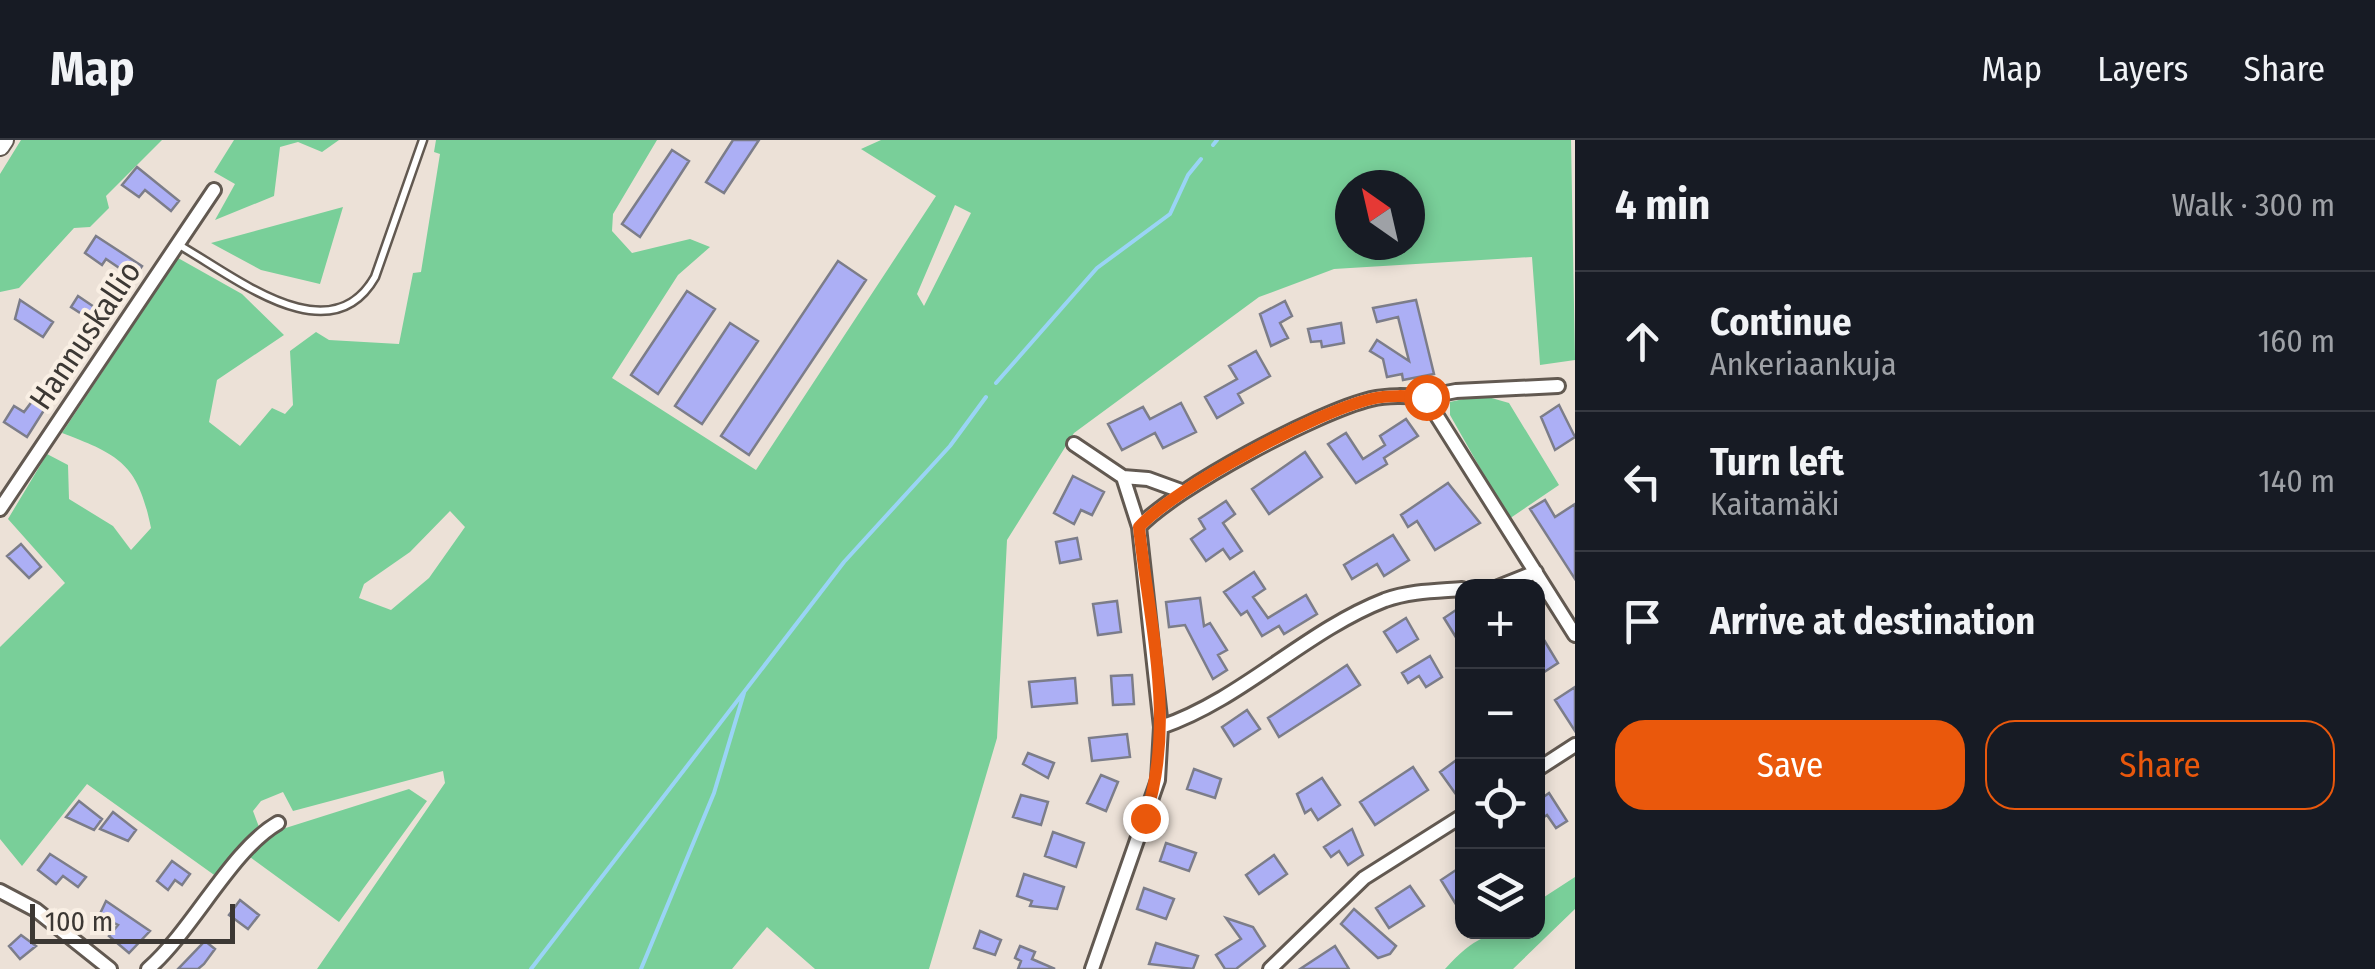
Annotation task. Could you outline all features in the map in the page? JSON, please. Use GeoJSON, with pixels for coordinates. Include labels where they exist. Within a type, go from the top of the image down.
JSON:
{"type":"FeatureCollection","features":[{"type":"Feature","properties":{"kind":"street","name":"Hannuskallio"},"geometry":{"type":"LineString","coordinates":[[0,509],[214,190]]}},
{"type":"Feature","properties":{"kind":"street"},"geometry":{"type":"LineString","coordinates":[[1139,527],[1181,491],[1348,406],[1375,398],[1558,386]]}},
{"type":"Feature","properties":{"kind":"street"},"geometry":{"type":"LineString","coordinates":[[1426,397],[1575,635]]}},
{"type":"Feature","properties":{"kind":"street"},"geometry":{"type":"LineString","coordinates":[[1074,444],[1123,478],[1148,480],[1181,491]]}},
{"type":"Feature","properties":{"kind":"street"},"geometry":{"type":"LineString","coordinates":[[1092,969],[1158,780],[1161,726],[1139,527],[1123,478]]}},
{"type":"Feature","properties":{"kind":"street"},"geometry":{"type":"LineString","coordinates":[[1517,579],[1536,572]]}},
{"type":"Feature","properties":{"kind":"street"},"geometry":{"type":"LineString","coordinates":[[1161,726],[1242,688],[1382,601],[1455,590]]}},
{"type":"Feature","properties":{"kind":"street"},"geometry":{"type":"LineString","coordinates":[[1545,764],[1575,745]]}},
{"type":"Feature","properties":{"kind":"street"},"geometry":{"type":"LineString","coordinates":[[1270,969],[1364,878],[1455,820]]}},
{"type":"Feature","properties":{"kind":"street"},"geometry":{"type":"LineString","coordinates":[[148,969],[191,925],[254,843],[278,824]]}},
{"type":"Feature","properties":{"kind":"street"},"geometry":{"type":"LineString","coordinates":[[0,891],[36,910],[110,969]]}},
{"type":"Feature","properties":{"kind":"lane"},"geometry":{"type":"LineString","coordinates":[[178,245],[300,311],[324,313],[347,308],[366,292],[375,276],[423,140]]}},
{"type":"Feature","properties":{"kind":"green space"},"geometry":{"type":"Polygon","coordinates":[[[21,140],[162,140],[106,196],[109,208],[90,227],[74,228],[19,288],[0,292],[0,174],[21,140]]]}},
{"type":"Feature","properties":{"kind":"green space"},"geometry":{"type":"Polygon","coordinates":[[[234,140],[339,140],[322,152],[298,142],[280,147],[274,196],[215,220],[235,184],[214,172],[234,140]]]}},
{"type":"Feature","properties":{"kind":"green space"},"geometry":{"type":"Polygon","coordinates":[[[436,140],[657,140],[613,214],[612,231],[632,253],[690,239],[710,247],[678,275],[612,378],[756,470],[936,196],[861,149],[881,140],[1571,140],[1575,360],[1540,365],[1532,257],[1334,269],[1259,297],[1074,433],[1007,540],[997,738],[929,969],[815,969],[767,927],[732,969],[317,969],[445,783],[443,771],[293,811],[283,792],[261,801],[253,811],[259,827],[217,877],[87,784],[22,866],[0,839],[0,647],[65,583],[8,519],[47,454],[68,465],[69,499],[113,526],[131,550],[151,528],[140,489],[123,465],[99,448],[62,433],[178,258],[242,294],[284,335],[217,380],[209,422],[240,446],[272,408],[285,414],[293,405],[290,351],[316,332],[329,340],[399,344],[413,273],[421,272],[440,154],[434,152],[436,140]],[[955,205],[917,294],[924,306],[971,213],[955,205]],[[450,511],[410,552],[364,584],[359,598],[391,610],[429,578],[465,527],[450,511]]]}},
{"type":"Feature","properties":{"kind":"green space"},"geometry":{"type":"Polygon","coordinates":[[[343,207],[320,284],[261,270],[211,243],[343,207]]]}},
{"type":"Feature","properties":{"kind":"green space"},"geometry":{"type":"Polygon","coordinates":[[[1481,395],[1509,403],[1559,485],[1509,519],[1450,415],[1450,402],[1481,395]]]}},
{"type":"Feature","properties":{"kind":"green space"},"geometry":{"type":"Polygon","coordinates":[[[409,789],[427,801],[339,922],[250,857],[273,832],[409,789]]]}},
{"type":"Feature","properties":{"kind":"green space"},"geometry":{"type":"Polygon","coordinates":[[[1575,877],[1575,909],[1545,938],[1545,896],[1575,877]]]}},
{"type":"Feature","properties":{"kind":"green space"},"geometry":{"type":"Polygon","coordinates":[[[1544,939],[1513,969],[1445,969],[1476,941],[1544,939]]]}},
{"type":"Feature","properties":{"kind":"building"},"geometry":{"type":"Polygon","coordinates":[[[733,140],[759,140],[724,193],[706,182],[733,140]]]}},
{"type":"Feature","properties":{"kind":"building"},"geometry":{"type":"Polygon","coordinates":[[[672,150],[689,161],[640,237],[622,224],[672,150]]]}},
{"type":"Feature","properties":{"kind":"building"},"geometry":{"type":"Polygon","coordinates":[[[137,167],[179,201],[171,211],[145,190],[139,197],[122,185],[137,167]]]}},
{"type":"Feature","properties":{"kind":"building"},"geometry":{"type":"Polygon","coordinates":[[[96,236],[142,266],[134,278],[106,259],[102,265],[85,253],[96,236]]]}},
{"type":"Feature","properties":{"kind":"building"},"geometry":{"type":"Polygon","coordinates":[[[838,261],[866,280],[749,455],[721,436],[838,261]]]}},
{"type":"Feature","properties":{"kind":"building"},"geometry":{"type":"Polygon","coordinates":[[[687,291],[715,309],[658,394],[631,375],[687,291]]]}},
{"type":"Feature","properties":{"kind":"building"},"geometry":{"type":"Polygon","coordinates":[[[78,296],[109,317],[102,327],[71,307],[78,296]]]}},
{"type":"Feature","properties":{"kind":"building"},"geometry":{"type":"Polygon","coordinates":[[[20,300],[53,322],[43,337],[15,319],[20,300]]]}},
{"type":"Feature","properties":{"kind":"building"},"geometry":{"type":"Polygon","coordinates":[[[1416,300],[1434,374],[1403,380],[1402,374],[1387,377],[1383,359],[1370,351],[1377,340],[1409,361],[1398,317],[1377,322],[1373,308],[1416,300]]]}},
{"type":"Feature","properties":{"kind":"building"},"geometry":{"type":"Polygon","coordinates":[[[1285,301],[1292,316],[1280,323],[1288,338],[1271,346],[1260,314],[1285,301]]]}},
{"type":"Feature","properties":{"kind":"building"},"geometry":{"type":"Polygon","coordinates":[[[730,323],[758,341],[702,424],[675,406],[730,323]]]}},
{"type":"Feature","properties":{"kind":"building"},"geometry":{"type":"Polygon","coordinates":[[[1341,323],[1344,343],[1322,347],[1321,341],[1311,342],[1308,329],[1341,323]]]}},
{"type":"Feature","properties":{"kind":"building"},"geometry":{"type":"Polygon","coordinates":[[[1256,351],[1270,376],[1238,394],[1243,403],[1217,418],[1205,397],[1237,379],[1229,366],[1256,351]]]}},
{"type":"Feature","properties":{"kind":"building"},"geometry":{"type":"Polygon","coordinates":[[[42,388],[53,396],[27,437],[4,422],[14,406],[24,412],[42,388]]]}},
{"type":"Feature","properties":{"kind":"building"},"geometry":{"type":"Polygon","coordinates":[[[1181,403],[1196,432],[1163,448],[1155,433],[1122,450],[1108,424],[1143,407],[1150,419],[1181,403]]]}},
{"type":"Feature","properties":{"kind":"building"},"geometry":{"type":"Polygon","coordinates":[[[1559,405],[1575,437],[1555,450],[1541,417],[1559,405]]]}},
{"type":"Feature","properties":{"kind":"building"},"geometry":{"type":"Polygon","coordinates":[[[1406,419],[1418,436],[1384,458],[1387,464],[1356,483],[1328,444],[1346,433],[1363,459],[1385,445],[1380,436],[1406,419]]]}},
{"type":"Feature","properties":{"kind":"building"},"geometry":{"type":"Polygon","coordinates":[[[1305,452],[1322,477],[1269,514],[1252,489],[1305,452]]]}},
{"type":"Feature","properties":{"kind":"building"},"geometry":{"type":"Polygon","coordinates":[[[1073,476],[1104,492],[1092,515],[1081,510],[1074,524],[1054,513],[1073,476]]]}},
{"type":"Feature","properties":{"kind":"building"},"geometry":{"type":"Polygon","coordinates":[[[1448,483],[1480,523],[1435,550],[1417,521],[1408,527],[1401,515],[1448,483]]]}},
{"type":"Feature","properties":{"kind":"building"},"geometry":{"type":"Polygon","coordinates":[[[1545,500],[1555,517],[1575,504],[1575,579],[1530,509],[1545,500]]]}},
{"type":"Feature","properties":{"kind":"building"},"geometry":{"type":"Polygon","coordinates":[[[1226,501],[1235,514],[1223,523],[1242,551],[1230,559],[1223,549],[1206,561],[1191,539],[1205,529],[1199,519],[1226,501]]]}},
{"type":"Feature","properties":{"kind":"building"},"geometry":{"type":"Polygon","coordinates":[[[1393,535],[1409,560],[1384,576],[1377,564],[1352,579],[1344,565],[1393,535]]]}},
{"type":"Feature","properties":{"kind":"building"},"geometry":{"type":"Polygon","coordinates":[[[1077,538],[1081,559],[1060,563],[1056,542],[1077,538]]]}},
{"type":"Feature","properties":{"kind":"building"},"geometry":{"type":"Polygon","coordinates":[[[21,544],[41,567],[29,578],[7,556],[21,544]]]}},
{"type":"Feature","properties":{"kind":"building"},"geometry":{"type":"Polygon","coordinates":[[[1254,572],[1265,589],[1253,597],[1268,618],[1306,595],[1317,614],[1284,634],[1279,626],[1262,636],[1247,611],[1241,615],[1224,592],[1254,572]]]}},
{"type":"Feature","properties":{"kind":"building"},"geometry":{"type":"Polygon","coordinates":[[[1200,598],[1204,626],[1210,623],[1227,650],[1218,655],[1227,670],[1213,679],[1185,625],[1169,627],[1166,602],[1200,598]]]}},
{"type":"Feature","properties":{"kind":"building"},"geometry":{"type":"Polygon","coordinates":[[[1117,601],[1121,632],[1098,635],[1093,604],[1117,601]]]}},
{"type":"Feature","properties":{"kind":"building"},"geometry":{"type":"Polygon","coordinates":[[[1455,611],[1455,636],[1444,618],[1455,611]]]}},
{"type":"Feature","properties":{"kind":"building"},"geometry":{"type":"Polygon","coordinates":[[[1406,618],[1418,639],[1397,652],[1384,632],[1406,618]]]}},
{"type":"Feature","properties":{"kind":"building"},"geometry":{"type":"Polygon","coordinates":[[[1545,642],[1558,663],[1545,671],[1545,642]]]}},
{"type":"Feature","properties":{"kind":"building"},"geometry":{"type":"Polygon","coordinates":[[[1430,656],[1442,677],[1426,687],[1419,676],[1408,683],[1402,673],[1430,656]]]}},
{"type":"Feature","properties":{"kind":"building"},"geometry":{"type":"Polygon","coordinates":[[[1347,665],[1360,685],[1279,737],[1268,718],[1347,665]]]}},
{"type":"Feature","properties":{"kind":"building"},"geometry":{"type":"Polygon","coordinates":[[[1132,675],[1134,704],[1113,705],[1111,676],[1132,675]]]}},
{"type":"Feature","properties":{"kind":"building"},"geometry":{"type":"Polygon","coordinates":[[[1075,678],[1077,703],[1032,707],[1029,682],[1075,678]]]}},
{"type":"Feature","properties":{"kind":"building"},"geometry":{"type":"Polygon","coordinates":[[[1575,687],[1575,731],[1555,700],[1575,687]]]}},
{"type":"Feature","properties":{"kind":"building"},"geometry":{"type":"Polygon","coordinates":[[[1247,710],[1260,729],[1234,746],[1222,727],[1247,710]]]}},
{"type":"Feature","properties":{"kind":"building"},"geometry":{"type":"Polygon","coordinates":[[[1127,734],[1130,757],[1092,761],[1089,738],[1127,734]]]}},
{"type":"Feature","properties":{"kind":"building"},"geometry":{"type":"Polygon","coordinates":[[[1028,753],[1054,763],[1048,778],[1023,764],[1028,753]]]}},
{"type":"Feature","properties":{"kind":"building"},"geometry":{"type":"Polygon","coordinates":[[[1455,761],[1455,793],[1440,772],[1455,761]]]}},
{"type":"Feature","properties":{"kind":"building"},"geometry":{"type":"Polygon","coordinates":[[[1413,767],[1428,790],[1375,825],[1360,802],[1413,767]]]}},
{"type":"Feature","properties":{"kind":"building"},"geometry":{"type":"Polygon","coordinates":[[[1194,769],[1221,779],[1215,798],[1187,789],[1194,769]]]}},
{"type":"Feature","properties":{"kind":"building"},"geometry":{"type":"Polygon","coordinates":[[[1101,775],[1118,782],[1106,811],[1087,803],[1101,775]]]}},
{"type":"Feature","properties":{"kind":"building"},"geometry":{"type":"Polygon","coordinates":[[[1322,778],[1340,805],[1318,820],[1311,809],[1305,813],[1297,794],[1322,778]]]}},
{"type":"Feature","properties":{"kind":"building"},"geometry":{"type":"Polygon","coordinates":[[[1549,793],[1567,821],[1556,828],[1545,816],[1545,796],[1549,793]]]}},
{"type":"Feature","properties":{"kind":"building"},"geometry":{"type":"Polygon","coordinates":[[[1021,795],[1048,802],[1041,825],[1013,817],[1021,795]]]}},
{"type":"Feature","properties":{"kind":"building"},"geometry":{"type":"Polygon","coordinates":[[[79,801],[102,819],[94,830],[66,817],[79,801]]]}},
{"type":"Feature","properties":{"kind":"building"},"geometry":{"type":"Polygon","coordinates":[[[113,812],[136,830],[128,841],[100,829],[113,812]]]}},
{"type":"Feature","properties":{"kind":"building"},"geometry":{"type":"Polygon","coordinates":[[[1352,829],[1363,855],[1348,865],[1339,851],[1331,857],[1324,847],[1352,829]]]}},
{"type":"Feature","properties":{"kind":"building"},"geometry":{"type":"Polygon","coordinates":[[[1053,832],[1084,843],[1076,867],[1045,856],[1053,832]]]}},
{"type":"Feature","properties":{"kind":"building"},"geometry":{"type":"Polygon","coordinates":[[[1166,843],[1196,853],[1189,871],[1160,861],[1166,843]]]}},
{"type":"Feature","properties":{"kind":"building"},"geometry":{"type":"Polygon","coordinates":[[[50,854],[86,877],[78,887],[63,876],[56,884],[38,870],[50,854]]]}},
{"type":"Feature","properties":{"kind":"building"},"geometry":{"type":"Polygon","coordinates":[[[1274,855],[1287,874],[1259,894],[1246,875],[1274,855]]]}},
{"type":"Feature","properties":{"kind":"building"},"geometry":{"type":"Polygon","coordinates":[[[172,861],[190,874],[182,885],[175,880],[168,890],[157,881],[172,861]]]}},
{"type":"Feature","properties":{"kind":"building"},"geometry":{"type":"Polygon","coordinates":[[[1455,871],[1455,903],[1441,880],[1455,871]]]}},
{"type":"Feature","properties":{"kind":"building"},"geometry":{"type":"Polygon","coordinates":[[[1024,874],[1064,887],[1057,909],[1030,906],[1032,901],[1017,896],[1024,874]]]}},
{"type":"Feature","properties":{"kind":"building"},"geometry":{"type":"Polygon","coordinates":[[[1410,886],[1424,906],[1389,928],[1376,908],[1410,886]]]}},
{"type":"Feature","properties":{"kind":"building"},"geometry":{"type":"Polygon","coordinates":[[[1144,888],[1174,899],[1166,919],[1137,909],[1144,888]]]}},
{"type":"Feature","properties":{"kind":"building"},"geometry":{"type":"Polygon","coordinates":[[[240,900],[259,915],[248,929],[229,915],[240,900]]]}},
{"type":"Feature","properties":{"kind":"building"},"geometry":{"type":"Polygon","coordinates":[[[106,901],[150,931],[129,953],[109,936],[118,925],[99,916],[106,901]]]}},
{"type":"Feature","properties":{"kind":"building"},"geometry":{"type":"Polygon","coordinates":[[[1354,909],[1396,946],[1390,954],[1378,958],[1341,924],[1354,909]]]}},
{"type":"Feature","properties":{"kind":"building"},"geometry":{"type":"Polygon","coordinates":[[[1226,918],[1253,927],[1265,946],[1236,969],[1225,969],[1216,955],[1241,939],[1226,918]]]}},
{"type":"Feature","properties":{"kind":"building"},"geometry":{"type":"Polygon","coordinates":[[[980,931],[1001,940],[995,955],[974,948],[980,931]]]}},
{"type":"Feature","properties":{"kind":"building"},"geometry":{"type":"Polygon","coordinates":[[[21,935],[36,946],[20,959],[9,946],[21,935]]]}},
{"type":"Feature","properties":{"kind":"building"},"geometry":{"type":"Polygon","coordinates":[[[205,941],[215,949],[204,964],[198,969],[178,969],[205,941]]]}},
{"type":"Feature","properties":{"kind":"building"},"geometry":{"type":"Polygon","coordinates":[[[1156,943],[1198,956],[1193,969],[1149,964],[1156,943]]]}},
{"type":"Feature","properties":{"kind":"building"},"geometry":{"type":"Polygon","coordinates":[[[1020,946],[1035,952],[1032,959],[1055,969],[1018,969],[1021,961],[1015,958],[1020,946]]]}},
{"type":"Feature","properties":{"kind":"building"},"geometry":{"type":"Polygon","coordinates":[[[1335,946],[1349,969],[1300,969],[1335,946]]]}},
{"type":"Feature","properties":{"kind":"waterway"},"geometry":{"type":"LineString","coordinates":[[1213,145],[1217,140]]}},
{"type":"Feature","properties":{"kind":"waterway"},"geometry":{"type":"LineString","coordinates":[[996,383],[1097,268],[1170,214],[1188,175],[1201,159]]}},
{"type":"Feature","properties":{"kind":"waterway"},"geometry":{"type":"LineString","coordinates":[[531,969],[844,562],[950,446],[986,397]]}},
{"type":"Feature","properties":{"kind":"waterway"},"geometry":{"type":"LineString","coordinates":[[641,969],[714,793],[744,693]]}},
{"type":"Feature","properties":{"kind":"route"},"geometry":{"type":"LineString","coordinates":[[1145,818],[1158,780],[1161,726],[1139,527],[1181,491],[1333,412],[1375,398],[1426,397]]}}]}
